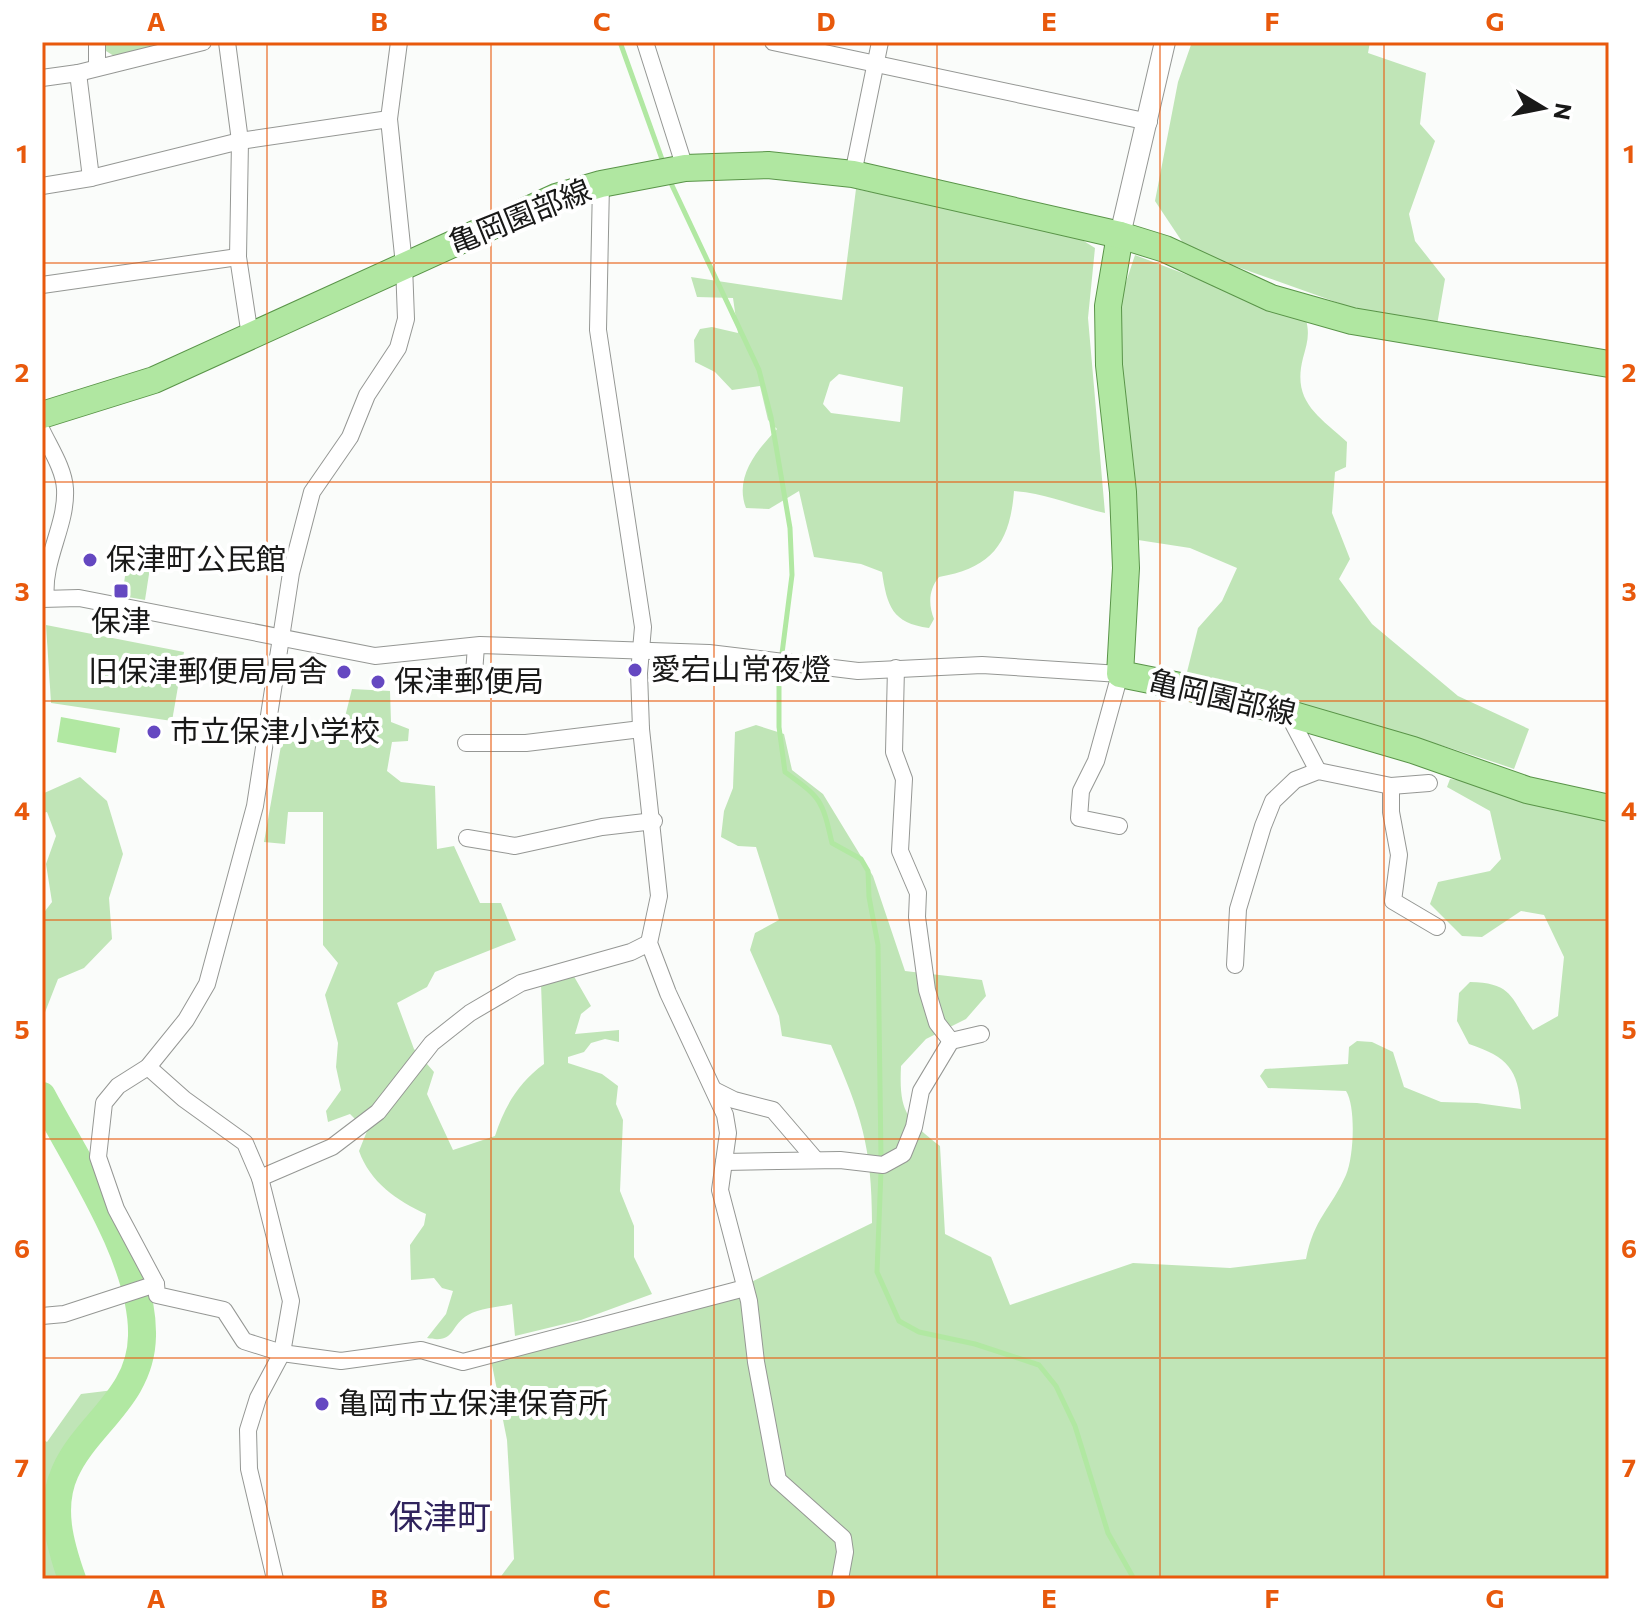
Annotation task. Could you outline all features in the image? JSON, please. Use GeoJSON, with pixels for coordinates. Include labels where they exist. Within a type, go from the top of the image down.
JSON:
{"type":"FeatureCollection","features":[{"type":"Feature","properties":{"kind":"main road","name":"亀岡園部線"},"geometry":{"type":"LineString","coordinates":[[42,415],[154,380],[556,197],[601,184],[673,170],[768,165],[853,174],[1120,235],[1165,249],[1271,298],[1352,321],[1609,364]]}},
{"type":"Feature","properties":{"kind":"main road","name":"亀岡園部線"},"geometry":{"type":"LineString","coordinates":[[1120,235],[1108,306],[1112,409],[1123,492],[1126,568],[1120,674],[1225,695],[1413,750],[1527,790],[1609,808]]}},
{"type":"Feature","properties":{"kind":"street"},"geometry":{"type":"LineString","coordinates":[[97,42],[97,66]]}},
{"type":"Feature","properties":{"kind":"street"},"geometry":{"type":"LineString","coordinates":[[42,78],[78,73],[203,42]]}},
{"type":"Feature","properties":{"kind":"street"},"geometry":{"type":"LineString","coordinates":[[227,42],[240,141],[238,257],[250,336]]}},
{"type":"Feature","properties":{"kind":"street"},"geometry":{"type":"LineString","coordinates":[[399,42],[389,119],[404,265],[406,319],[398,348],[367,395],[350,437],[312,492],[291,573],[255,806],[207,984],[186,1020],[148,1067],[118,1086],[104,1103],[98,1157],[116,1209],[157,1295],[224,1310],[244,1341],[282,1353],[341,1361],[421,1350],[463,1362],[745,1288]]}},
{"type":"Feature","properties":{"kind":"street"},"geometry":{"type":"LineString","coordinates":[[645,42],[673,170]]}},
{"type":"Feature","properties":{"kind":"street"},"geometry":{"type":"LineString","coordinates":[[773,42],[1149,122]]}},
{"type":"Feature","properties":{"kind":"street"},"geometry":{"type":"LineString","coordinates":[[853,174],[880,42]]}},
{"type":"Feature","properties":{"kind":"street"},"geometry":{"type":"LineString","coordinates":[[1120,235],[1149,122],[1165,42]]}},
{"type":"Feature","properties":{"kind":"street"},"geometry":{"type":"LineString","coordinates":[[78,73],[91,178]]}},
{"type":"Feature","properties":{"kind":"street"},"geometry":{"type":"LineString","coordinates":[[42,186],[91,178],[240,141],[389,119]]}},
{"type":"Feature","properties":{"kind":"street"},"geometry":{"type":"LineString","coordinates":[[601,184],[598,330],[643,627],[641,729],[654,821],[659,896],[649,943],[668,993],[716,1091],[728,1133],[720,1190],[745,1288],[778,1480],[843,1538],[845,1552],[840,1579]]}},
{"type":"Feature","properties":{"kind":"street"},"geometry":{"type":"LineString","coordinates":[[42,285],[238,257]]}},
{"type":"Feature","properties":{"kind":"street"},"geometry":{"type":"LineString","coordinates":[[42,431],[65,487],[62,513],[44,580],[44,598],[79,598],[375,656],[476,646],[709,653],[858,671],[982,665],[1120,674],[1100,750],[1081,791],[1079,818],[1119,826]]}},
{"type":"Feature","properties":{"kind":"street"},"geometry":{"type":"LineString","coordinates":[[473,687],[476,646]]}},
{"type":"Feature","properties":{"kind":"street"},"geometry":{"type":"LineString","coordinates":[[896,668],[894,752],[904,779],[900,851],[918,893],[917,917],[927,990],[937,1023],[951,1041]]}},
{"type":"Feature","properties":{"kind":"street"},"geometry":{"type":"LineString","coordinates":[[1287,712],[1318,771]]}},
{"type":"Feature","properties":{"kind":"street"},"geometry":{"type":"LineString","coordinates":[[466,743],[526,743],[641,729]]}},
{"type":"Feature","properties":{"kind":"street"},"geometry":{"type":"LineString","coordinates":[[1235,965],[1238,909],[1273,801],[1295,780],[1318,771],[1391,786],[1429,783]]}},
{"type":"Feature","properties":{"kind":"street"},"geometry":{"type":"LineString","coordinates":[[1391,786],[1391,812],[1399,855],[1393,901],[1437,927]]}},
{"type":"Feature","properties":{"kind":"street"},"geometry":{"type":"LineString","coordinates":[[467,838],[515,846],[602,827],[654,821]]}},
{"type":"Feature","properties":{"kind":"street"},"geometry":{"type":"LineString","coordinates":[[260,1178],[332,1147],[378,1112],[432,1043],[470,1013],[521,983],[631,952],[649,943]]}},
{"type":"Feature","properties":{"kind":"street"},"geometry":{"type":"LineString","coordinates":[[724,1162],[815,1159],[883,1165],[903,1154],[914,1127],[921,1091],[951,1041],[981,1034]]}},
{"type":"Feature","properties":{"kind":"street"},"geometry":{"type":"LineString","coordinates":[[148,1067],[184,1099],[245,1143],[260,1178],[291,1301],[282,1353],[258,1398],[248,1430],[249,1469],[275,1579]]}},
{"type":"Feature","properties":{"kind":"street"},"geometry":{"type":"LineString","coordinates":[[716,1091],[734,1100],[773,1110],[815,1159]]}},
{"type":"Feature","properties":{"kind":"street"},"geometry":{"type":"LineString","coordinates":[[42,1316],[64,1314],[152,1286]]}},
{"type":"Feature","properties":{"kind":"shaded area"},"geometry":{"type":"Polygon","coordinates":[[[105,42],[171,42],[114,56],[106,51],[105,42]]]}},
{"type":"Feature","properties":{"kind":"shaded area"},"geometry":{"type":"Polygon","coordinates":[[[1192,42],[1370,42],[1368,53],[1426,73],[1420,124],[1435,141],[1409,214],[1415,241],[1445,279],[1437,325],[1361,311],[1187,249],[1155,201],[1178,82],[1192,42]]]}},
{"type":"Feature","properties":{"kind":"shaded area"},"geometry":{"type":"Polygon","coordinates":[[[856,189],[1071,233],[1095,248],[1088,318],[1105,513],[1014,491],[1008,526],[994,550],[985,560],[972,567],[939,577],[930,597],[934,619],[929,628],[899,617],[889,603],[882,572],[861,564],[814,557],[799,491],[769,509],[746,508],[743,497],[745,475],[755,455],[777,429],[768,420],[760,386],[732,390],[715,372],[695,362],[694,340],[700,329],[712,327],[738,333],[733,298],[697,297],[691,277],[842,300],[856,189]],[[839,374],[830,382],[823,404],[831,413],[900,422],[903,387],[839,374]]]}},
{"type":"Feature","properties":{"kind":"shaded area"},"geometry":{"type":"Polygon","coordinates":[[[1135,255],[1306,320],[1308,339],[1301,373],[1304,396],[1317,415],[1347,442],[1346,467],[1335,472],[1332,513],[1350,559],[1339,579],[1372,624],[1458,696],[1529,729],[1514,769],[1392,731],[1186,676],[1198,628],[1222,601],[1237,568],[1190,548],[1138,540],[1134,466],[1118,380],[1120,300],[1135,255]]]}},
{"type":"Feature","properties":{"kind":"shaded area"},"geometry":{"type":"Polygon","coordinates":[[[130,544],[153,548],[145,600],[122,596],[130,544]]]}},
{"type":"Feature","properties":{"kind":"shaded area"},"geometry":{"type":"Polygon","coordinates":[[[46,625],[184,652],[172,721],[51,703],[46,625]]]}},
{"type":"Feature","properties":{"kind":"shaded area"},"geometry":{"type":"Polygon","coordinates":[[[352,689],[390,691],[391,722],[409,729],[408,741],[392,742],[387,771],[401,782],[435,786],[437,849],[454,846],[480,903],[501,903],[516,940],[435,972],[427,987],[397,1003],[414,1049],[434,1072],[427,1094],[453,1150],[495,1136],[514,1096],[544,1064],[541,984],[572,973],[591,1006],[581,1014],[575,1034],[619,1030],[619,1042],[605,1039],[591,1043],[584,1052],[568,1057],[568,1063],[602,1074],[618,1086],[616,1104],[623,1120],[620,1191],[634,1226],[634,1257],[652,1294],[581,1320],[515,1336],[512,1304],[490,1308],[462,1319],[448,1336],[427,1338],[446,1314],[453,1291],[442,1288],[434,1278],[411,1280],[410,1245],[424,1225],[426,1214],[395,1197],[370,1172],[359,1151],[367,1131],[350,1114],[328,1122],[326,1111],[341,1090],[336,1067],[338,1043],[325,995],[338,963],[323,945],[323,812],[288,812],[285,844],[264,842],[282,740],[314,740],[326,722],[343,725],[352,689]]]}},
{"type":"Feature","properties":{"kind":"shaded area"},"geometry":{"type":"Polygon","coordinates":[[[61,717],[120,728],[116,753],[57,742],[61,717]]]}},
{"type":"Feature","properties":{"kind":"shaded area"},"geometry":{"type":"Polygon","coordinates":[[[756,725],[784,734],[792,770],[823,794],[873,876],[905,971],[982,980],[986,996],[966,1019],[926,1039],[901,1066],[901,1093],[912,1120],[940,1146],[945,1234],[991,1257],[1010,1305],[1133,1263],[1230,1268],[1306,1259],[1314,1233],[1349,1167],[1353,1132],[1349,1098],[1346,1091],[1268,1088],[1260,1076],[1265,1069],[1348,1064],[1349,1047],[1357,1041],[1372,1042],[1393,1052],[1404,1087],[1441,1102],[1521,1109],[1514,1074],[1508,1066],[1493,1054],[1469,1044],[1457,1021],[1459,993],[1470,982],[1503,989],[1515,1001],[1533,1030],[1558,1016],[1564,957],[1544,915],[1521,911],[1482,937],[1462,936],[1430,904],[1438,882],[1490,871],[1501,859],[1490,811],[1447,787],[1450,779],[1467,781],[1609,820],[1609,1579],[499,1579],[514,1559],[507,1440],[491,1360],[704,1305],[872,1223],[870,1172],[863,1131],[831,1045],[782,1036],[779,1016],[750,950],[755,933],[779,920],[756,847],[738,846],[721,837],[724,811],[733,788],[735,732],[756,725]]]}},
{"type":"Feature","properties":{"kind":"shaded area"},"geometry":{"type":"Polygon","coordinates":[[[80,777],[107,801],[123,854],[109,898],[112,939],[84,968],[58,979],[42,1020],[42,915],[52,902],[46,864],[56,836],[47,812],[42,813],[42,794],[80,777]]]}},
{"type":"Feature","properties":{"kind":"shaded area"},"geometry":{"type":"Polygon","coordinates":[[[122,1389],[129,1396],[129,1404],[105,1422],[91,1452],[81,1457],[68,1483],[52,1483],[49,1489],[67,1579],[42,1579],[42,1439],[47,1442],[81,1394],[122,1389]]]}},
{"type":"Feature","properties":{"kind":"waterway"},"geometry":{"type":"LineString","coordinates":[[620,42],[663,162]]}},
{"type":"Feature","properties":{"kind":"waterway"},"geometry":{"type":"LineString","coordinates":[[669,179],[759,370],[771,417],[790,528],[792,575],[779,677],[779,727],[785,772],[818,801],[826,817],[832,843],[861,859],[868,871],[869,897],[878,945],[881,1158]]}},
{"type":"Feature","properties":{"kind":"waterway"},"geometry":{"type":"LineString","coordinates":[[42,1096],[90,1181],[120,1245],[140,1307],[142,1336],[139,1358],[123,1394],[74,1455],[60,1485],[58,1526],[72,1579]]}},
{"type":"Feature","properties":{"kind":"waterway"},"geometry":{"type":"LineString","coordinates":[[881,1171],[877,1272],[899,1321],[919,1332],[975,1344],[1039,1365],[1056,1386],[1075,1426],[1108,1533],[1134,1579]]}},
{"type":"Feature","properties":{"kind":"place","name":"保津町公民館"},"geometry":{"type":"Point","coordinates":[90,560]}},
{"type":"Feature","properties":{"kind":"place","name":"保津"},"geometry":{"type":"Point","coordinates":[121,591]}},
{"type":"Feature","properties":{"kind":"place","name":"愛宕山常夜燈"},"geometry":{"type":"Point","coordinates":[635,670]}},
{"type":"Feature","properties":{"kind":"place","name":"旧保津郵便局局舎"},"geometry":{"type":"Point","coordinates":[344,672]}},
{"type":"Feature","properties":{"kind":"place","name":"保津郵便局"},"geometry":{"type":"Point","coordinates":[378,682]}},
{"type":"Feature","properties":{"kind":"place","name":"市立保津小学校"},"geometry":{"type":"Point","coordinates":[154,732]}},
{"type":"Feature","properties":{"kind":"place","name":"亀岡市立保津保育所"},"geometry":{"type":"Point","coordinates":[322,1404]}},
{"type":"Feature","properties":{"kind":"district","name":"保津町"},"geometry":{"type":"Point","coordinates":[440,1517]}}]}
